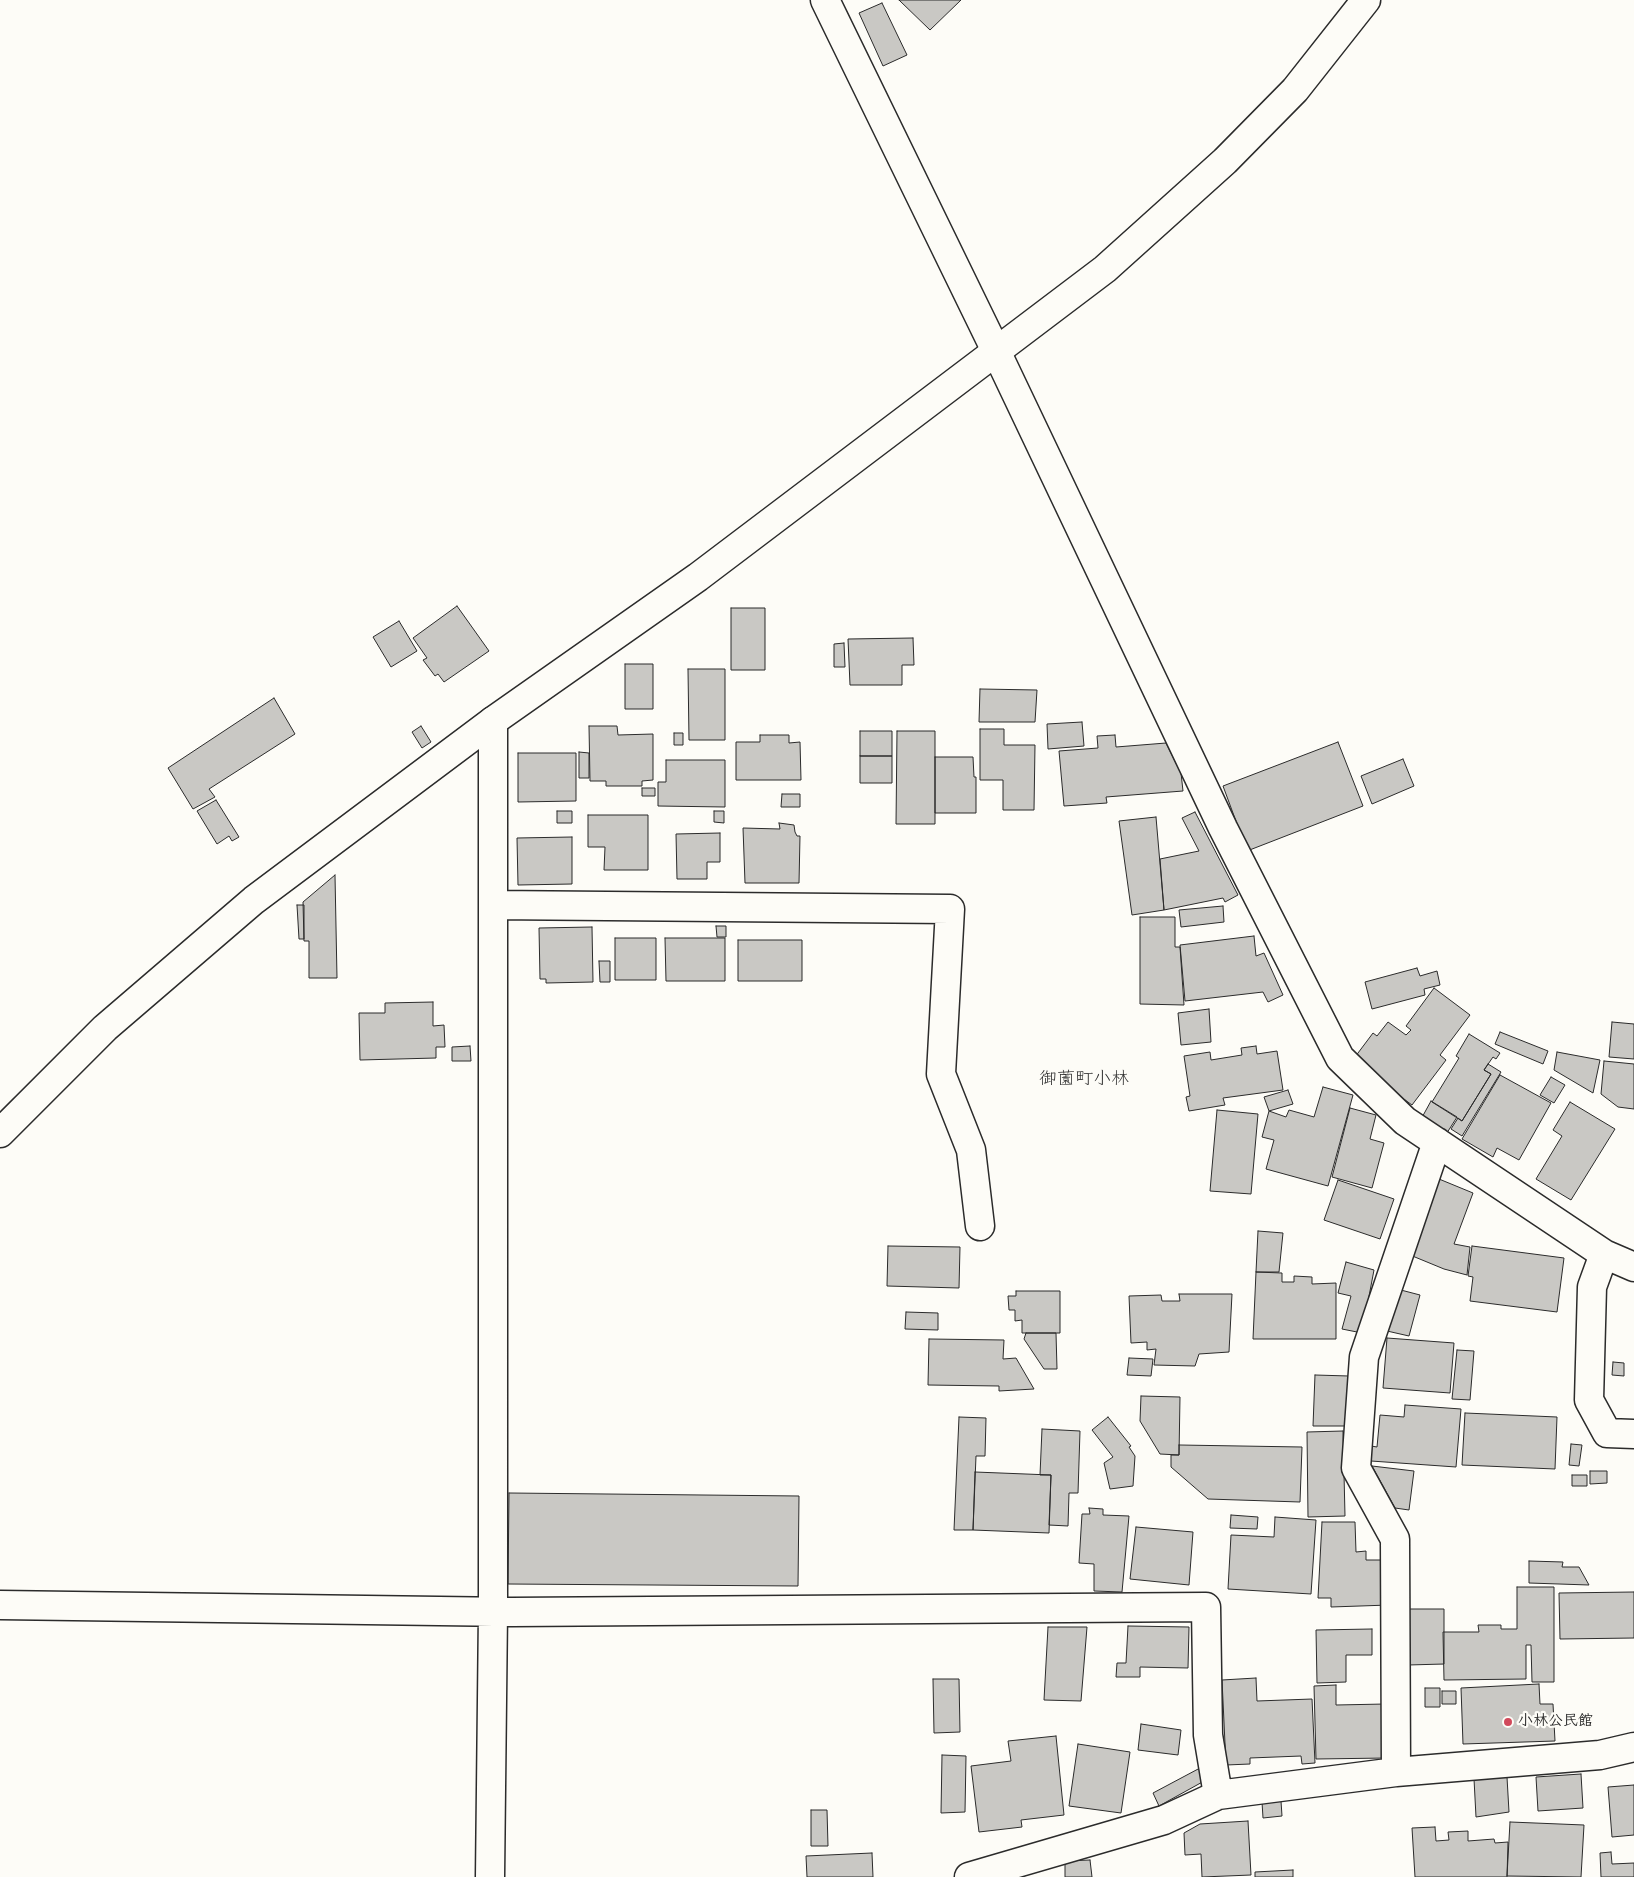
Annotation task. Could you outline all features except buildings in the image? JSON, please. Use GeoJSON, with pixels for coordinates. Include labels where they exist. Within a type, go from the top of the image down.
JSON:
{"type":"FeatureCollection","features":[{"type":"Feature","properties":{"kind":"street"},"geometry":{"type":"LineString","coordinates":[[825,0],[996,351],[1222,828],[1340,1058],[1405,1121],[1604,1254],[1634,1267]]}},
{"type":"Feature","properties":{"kind":"street"},"geometry":{"type":"LineString","coordinates":[[0,1133],[106,1028],[254,900],[493,721],[698,577],[1105,269],[1225,161],[1295,90],[1366,0]]}},
{"type":"Feature","properties":{"kind":"street"},"geometry":{"type":"LineString","coordinates":[[490,1877],[493,1611],[493,721]]}},
{"type":"Feature","properties":{"kind":"street"},"geometry":{"type":"LineString","coordinates":[[493,905],[950,909],[941,1074],[971,1150],[980,1226]]}},
{"type":"Feature","properties":{"kind":"street"},"geometry":{"type":"LineString","coordinates":[[1396,1772],[1396,1539],[1356,1468],[1364,1357],[1437,1142]]}},
{"type":"Feature","properties":{"kind":"street"},"geometry":{"type":"LineString","coordinates":[[1604,1254],[1592,1287],[1589,1400],[1607,1433],[1634,1434]]}},
{"type":"Feature","properties":{"kind":"street"},"geometry":{"type":"LineString","coordinates":[[0,1605],[493,1611],[1206,1607],[1208,1735],[1218,1795]]}},
{"type":"Feature","properties":{"kind":"street"},"geometry":{"type":"LineString","coordinates":[[969,1877],[1164,1820],[1218,1795],[1396,1772],[1600,1755],[1634,1747]]}},
{"type":"Feature","properties":{"kind":"place","name":"小林公民館"},"geometry":{"type":"Point","coordinates":[1508,1722]}},
{"type":"Feature","properties":{"kind":"district","name":"御薗町小林"},"geometry":{"type":"Point","coordinates":[1084,1080]}}]}
